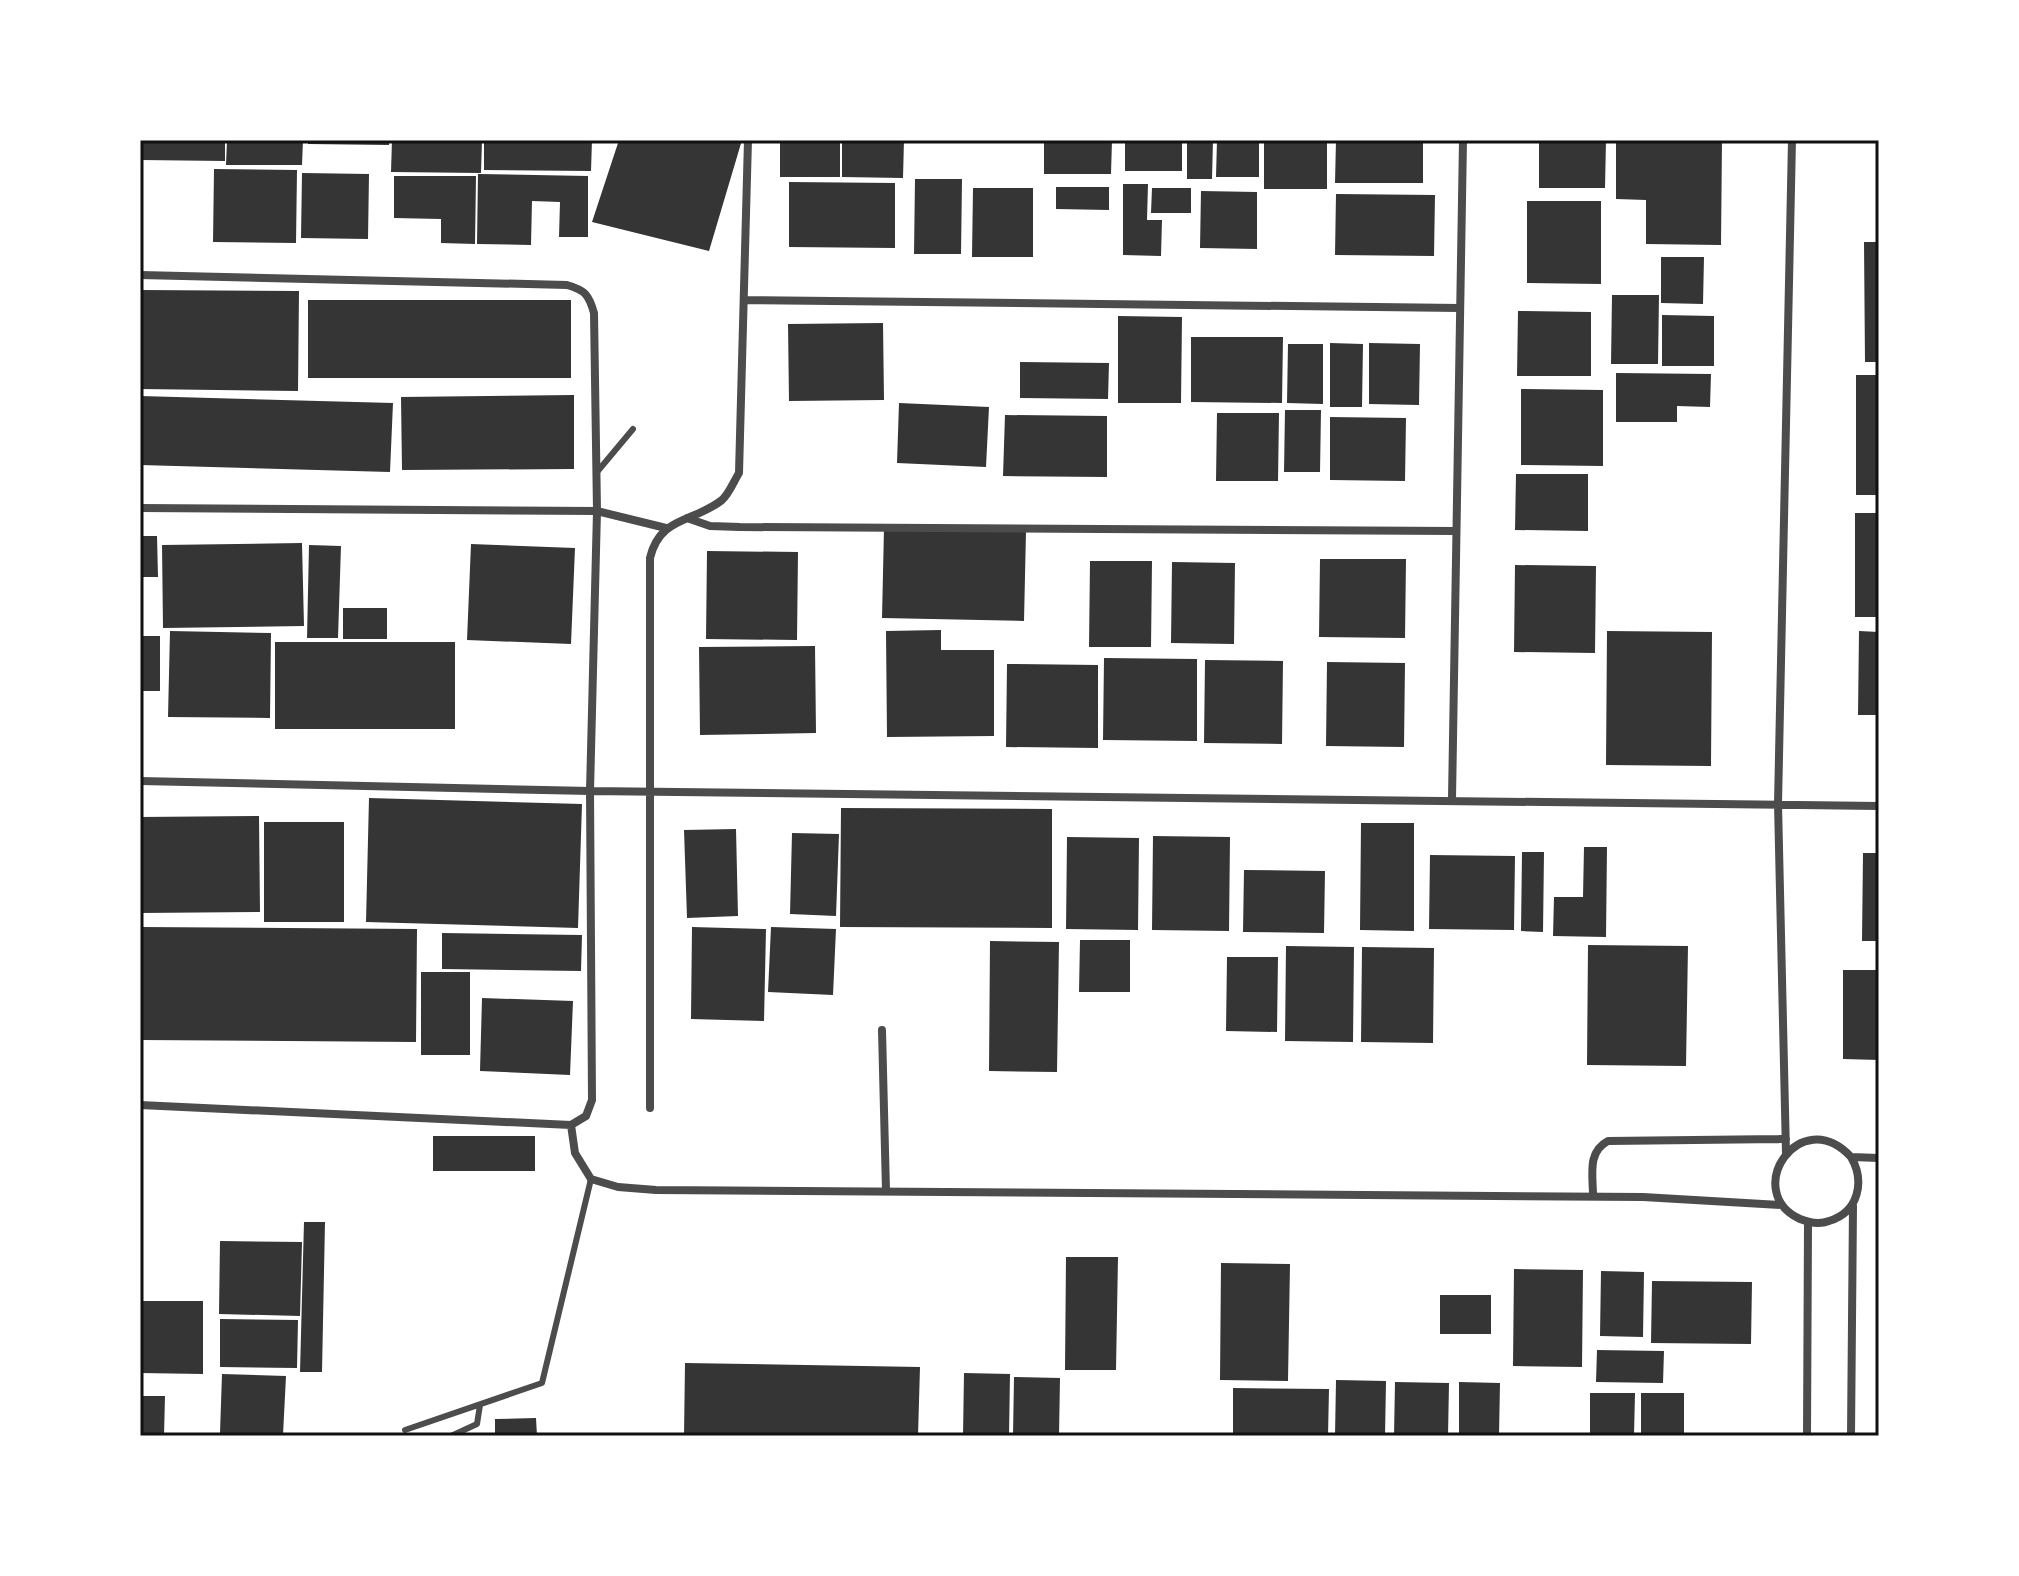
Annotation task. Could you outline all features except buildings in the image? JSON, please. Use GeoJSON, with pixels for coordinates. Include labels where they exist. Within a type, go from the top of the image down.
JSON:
{"type":"FeatureCollection","features":[{"type":"Feature","properties":{"kind":"street"},"geometry":{"type":"LineString","coordinates":[[650,1108],[650,558],[654,541],[666,528],[724,499],[739,473],[748,140]]}},
{"type":"Feature","properties":{"kind":"street"},"geometry":{"type":"LineString","coordinates":[[1452,799],[1463,140]]}},
{"type":"Feature","properties":{"kind":"street"},"geometry":{"type":"LineString","coordinates":[[1792,140],[1778,804],[1786,1153],[1775,1178],[1782,1205],[1793,1216],[1808,1223],[1833,1221],[1853,1205]]}},
{"type":"Feature","properties":{"kind":"street"},"geometry":{"type":"LineString","coordinates":[[140,275],[567,285],[582,289],[590,297],[594,313],[597,472],[590,791],[592,1100],[586,1116],[571,1125],[140,1105]]}},
{"type":"Feature","properties":{"kind":"street"},"geometry":{"type":"LineString","coordinates":[[745,300],[1460,308]]}},
{"type":"Feature","properties":{"kind":"street"},"geometry":{"type":"LineString","coordinates":[[140,508],[597,511],[666,528]]}},
{"type":"Feature","properties":{"kind":"street"},"geometry":{"type":"LineString","coordinates":[[687,518],[710,526],[740,527],[1456,531]]}},
{"type":"Feature","properties":{"kind":"street"},"geometry":{"type":"LineString","coordinates":[[140,781],[590,791],[1879,806]]}},
{"type":"Feature","properties":{"kind":"street"},"geometry":{"type":"LineString","coordinates":[[882,1030],[886,1191]]}},
{"type":"Feature","properties":{"kind":"street"},"geometry":{"type":"LineString","coordinates":[[571,1125],[575,1153],[591,1179],[618,1187],[656,1190],[1593,1196],[1782,1205]]}},
{"type":"Feature","properties":{"kind":"street"},"geometry":{"type":"LineString","coordinates":[[1593,1196],[1592,1158],[1598,1146],[1608,1141],[1786,1139]]}},
{"type":"Feature","properties":{"kind":"street"},"geometry":{"type":"LineString","coordinates":[[1786,1153],[1807,1140],[1820,1139],[1843,1148],[1851,1157],[1860,1181],[1853,1205],[1851,1436]]}},
{"type":"Feature","properties":{"kind":"street"},"geometry":{"type":"LineString","coordinates":[[1851,1157],[1879,1158]]}},
{"type":"Feature","properties":{"kind":"street"},"geometry":{"type":"LineString","coordinates":[[1807,1436],[1808,1223]]}},
{"type":"Feature","properties":{"kind":"lane"},"geometry":{"type":"LineString","coordinates":[[597,472],[633,429]]}},
{"type":"Feature","properties":{"kind":"lane"},"geometry":{"type":"LineString","coordinates":[[405,1430],[536,1387],[546,1377],[591,1179]]}},
{"type":"Feature","properties":{"kind":"lane"},"geometry":{"type":"LineString","coordinates":[[451,1436],[477,1424],[480,1405]]}}]}
